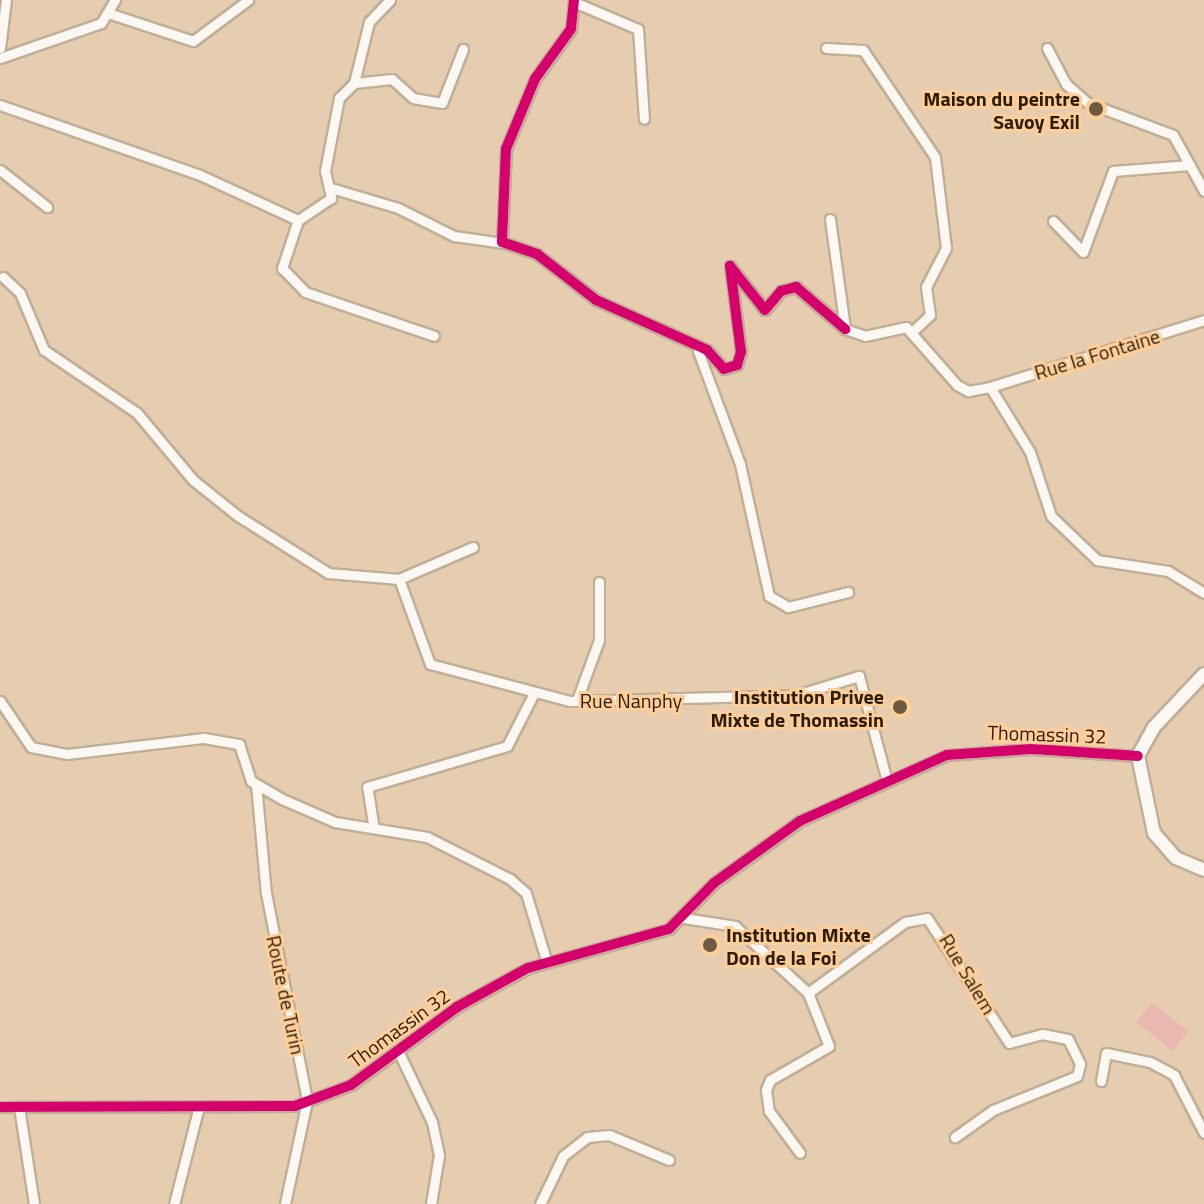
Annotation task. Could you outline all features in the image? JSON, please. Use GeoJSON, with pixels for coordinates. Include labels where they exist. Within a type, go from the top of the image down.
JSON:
{"type":"FeatureCollection","features":[{"type":"Feature","properties":{"kind":"main road"},"geometry":{"type":"LineString","coordinates":[[1204,674],[1154,727],[1138,756],[1154,833],[1176,858],[1204,870]]}},
{"type":"Feature","properties":{"kind":"street"},"geometry":{"type":"LineString","coordinates":[[0,48],[6,0]]}},
{"type":"Feature","properties":{"kind":"street"},"geometry":{"type":"LineString","coordinates":[[111,14],[115,0]]}},
{"type":"Feature","properties":{"kind":"street"},"geometry":{"type":"LineString","coordinates":[[0,58],[111,14],[193,41],[248,0]]}},
{"type":"Feature","properties":{"kind":"street"},"geometry":{"type":"LineString","coordinates":[[298,220],[322,208],[331,188],[325,171],[336,108],[354,83],[369,22],[390,0]]}},
{"type":"Feature","properties":{"kind":"street"},"geometry":{"type":"LineString","coordinates":[[503,243],[506,149],[535,79],[571,29],[574,1],[638,29],[644,119]]}},
{"type":"Feature","properties":{"kind":"street"},"geometry":{"type":"LineString","coordinates":[[331,188],[398,208],[454,236],[530,250],[596,300],[698,351],[707,350],[724,369],[737,365],[741,340],[732,265],[765,310],[781,291],[796,287],[845,329],[865,336],[913,331],[930,315],[926,287],[946,248],[935,157],[863,50],[826,48]]}},
{"type":"Feature","properties":{"kind":"street"},"geometry":{"type":"LineString","coordinates":[[1047,48],[1066,84],[1088,103],[1168,131],[1204,191]]}},
{"type":"Feature","properties":{"kind":"street"},"geometry":{"type":"LineString","coordinates":[[354,83],[392,79],[413,98],[442,103],[463,49]]}},
{"type":"Feature","properties":{"kind":"street"},"geometry":{"type":"LineString","coordinates":[[0,105],[200,175],[298,220]]}},
{"type":"Feature","properties":{"kind":"street"},"geometry":{"type":"LineString","coordinates":[[1053,221],[1083,252],[1113,171],[1190,165]]}},
{"type":"Feature","properties":{"kind":"street"},"geometry":{"type":"LineString","coordinates":[[0,170],[47,207]]}},
{"type":"Feature","properties":{"kind":"street"},"geometry":{"type":"LineString","coordinates":[[830,219],[845,329]]}},
{"type":"Feature","properties":{"kind":"street"},"geometry":{"type":"LineString","coordinates":[[298,220],[285,279],[434,336]]}},
{"type":"Feature","properties":{"kind":"street"},"geometry":{"type":"LineString","coordinates":[[3,277],[20,293],[44,350],[137,413],[193,480],[238,516],[328,573],[399,579],[473,547]]}},
{"type":"Feature","properties":{"kind":"street","name":"Rue la Fontaine"},"geometry":{"type":"LineString","coordinates":[[990,387],[1204,320]]}},
{"type":"Feature","properties":{"kind":"street"},"geometry":{"type":"LineString","coordinates":[[913,331],[957,385],[968,391],[990,387],[1030,452],[1051,516],[1097,560],[1168,571],[1204,593]]}},
{"type":"Feature","properties":{"kind":"street"},"geometry":{"type":"LineString","coordinates":[[698,351],[740,464],[769,596],[788,607],[848,592]]}},
{"type":"Feature","properties":{"kind":"street","name":"Rue Nanphy"},"geometry":{"type":"LineString","coordinates":[[399,579],[430,664],[533,695],[577,700],[796,695],[859,676],[887,781]]}},
{"type":"Feature","properties":{"kind":"street"},"geometry":{"type":"LineString","coordinates":[[577,700],[599,640],[599,582]]}},
{"type":"Feature","properties":{"kind":"street"},"geometry":{"type":"LineString","coordinates":[[373,823],[367,787],[507,746],[533,695]]}},
{"type":"Feature","properties":{"kind":"street","name":"Route de Turin"},"geometry":{"type":"LineString","coordinates":[[0,701],[31,747],[67,754],[204,738],[239,744],[256,784],[266,893],[307,1101],[285,1204]]}},
{"type":"Feature","properties":{"kind":"street","name":"Thomassin 32"},"geometry":{"type":"LineString","coordinates":[[0,1107],[199,1106],[266,1109],[307,1101],[400,1055],[457,1007],[547,963],[644,942],[684,918],[761,847],[887,781],[979,749],[1138,756]]}},
{"type":"Feature","properties":{"kind":"street"},"geometry":{"type":"LineString","coordinates":[[256,784],[335,822],[373,823],[427,837],[510,879],[526,893],[547,963]]}},
{"type":"Feature","properties":{"kind":"street"},"geometry":{"type":"LineString","coordinates":[[684,918],[735,926],[808,993],[829,1046],[770,1080],[766,1090],[769,1111],[800,1153]]}},
{"type":"Feature","properties":{"kind":"street","name":"Rue Salem"},"geometry":{"type":"LineString","coordinates":[[808,993],[905,922],[927,918],[1009,1043],[1042,1034],[1068,1039],[1080,1064],[1077,1076],[993,1110],[955,1137]]}},
{"type":"Feature","properties":{"kind":"street"},"geometry":{"type":"LineString","coordinates":[[1101,1081],[1106,1053],[1150,1062],[1174,1075],[1203,1133]]}},
{"type":"Feature","properties":{"kind":"street"},"geometry":{"type":"LineString","coordinates":[[400,1055],[437,1144],[431,1204]]}},
{"type":"Feature","properties":{"kind":"street"},"geometry":{"type":"LineString","coordinates":[[174,1204],[199,1106]]}},
{"type":"Feature","properties":{"kind":"street"},"geometry":{"type":"LineString","coordinates":[[19,1107],[34,1204]]}},
{"type":"Feature","properties":{"kind":"street"},"geometry":{"type":"LineString","coordinates":[[540,1204],[563,1156],[587,1137],[609,1135],[669,1160]]}},
{"type":"Feature","properties":{"kind":"shaded area"},"geometry":{"type":"Polygon","coordinates":[[[1152,1003],[1188,1031],[1173,1051],[1136,1022],[1152,1003]]]}},
{"type":"Feature","properties":{"kind":"cycle path"},"geometry":{"type":"LineString","coordinates":[[574,0],[571,29],[535,79],[506,149],[502,242],[537,254],[596,300],[707,350],[724,369],[737,365],[741,352],[730,266],[765,310],[781,291],[796,287],[845,329]]}},
{"type":"Feature","properties":{"kind":"cycle path"},"geometry":{"type":"LineString","coordinates":[[0,1107],[295,1106],[351,1085],[457,1007],[528,968],[669,929],[714,883],[800,821],[947,755],[1032,749],[1138,756]]}},
{"type":"Feature","properties":{"kind":"place","name":"Maison du peintre Savoy Exil"},"geometry":{"type":"Point","coordinates":[1096,109]}},
{"type":"Feature","properties":{"kind":"place","name":"Institution Privee Mixte de Thomassin"},"geometry":{"type":"Point","coordinates":[900,707]}},
{"type":"Feature","properties":{"kind":"place","name":"Institution Mixte Don de la Foi"},"geometry":{"type":"Point","coordinates":[710,945]}}]}
